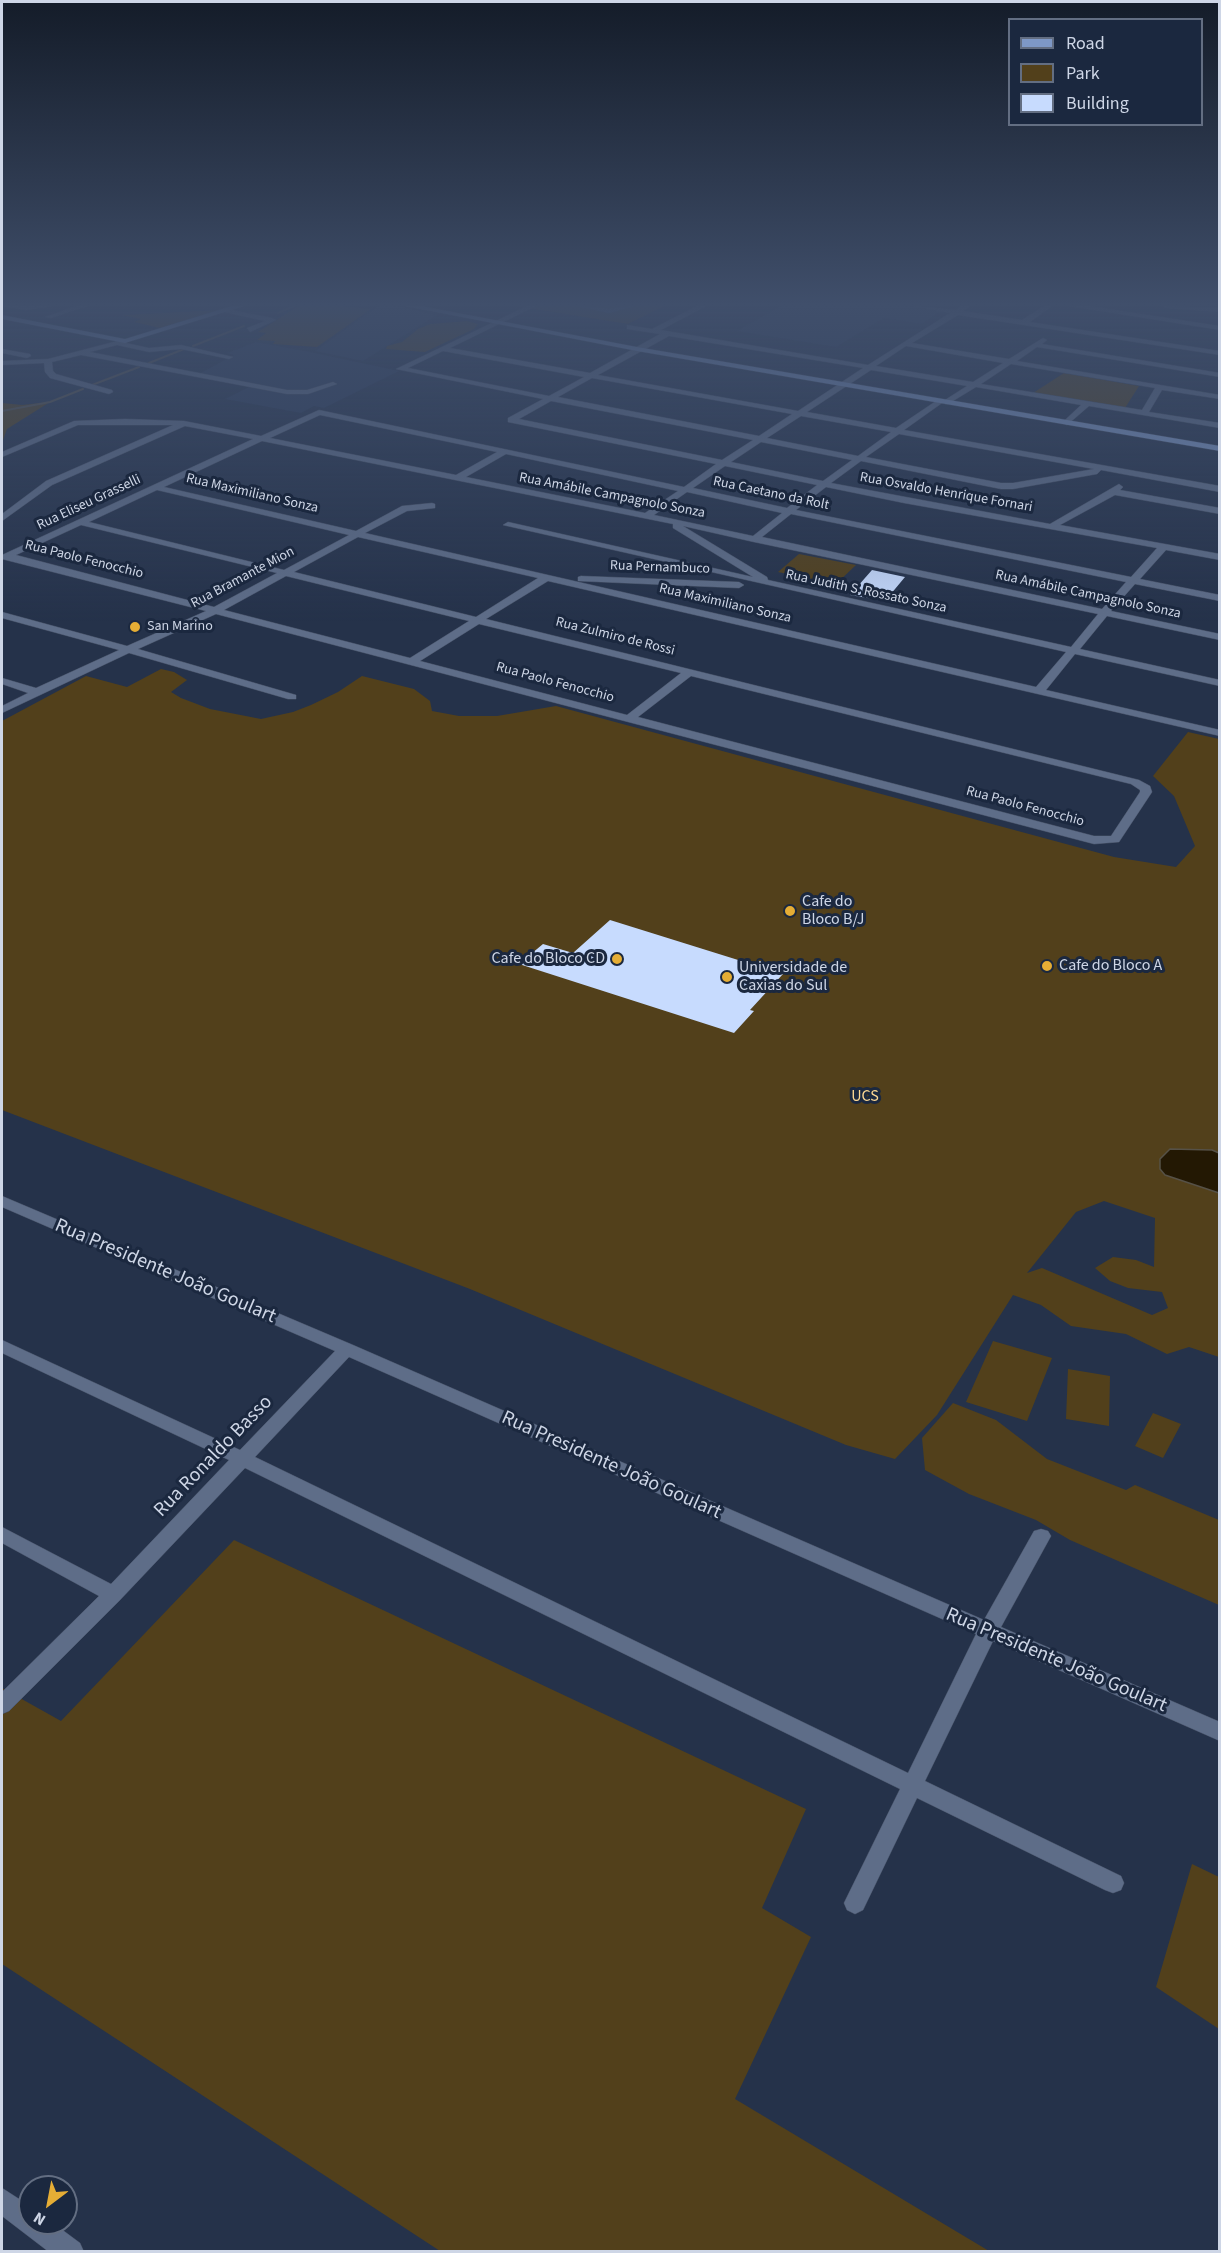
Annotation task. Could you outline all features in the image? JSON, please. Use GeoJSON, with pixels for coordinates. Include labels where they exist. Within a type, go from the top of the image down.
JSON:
{"type":"FeatureCollection","features":[{"type":"Feature","properties":{"kind":"main road"},"geometry":{"type":"LineString","coordinates":[[997,411],[1220,449]]}},
{"type":"Feature","properties":{"kind":"street","name":"Rua Osvaldo Henrique Fornari"},"geometry":{"type":"LineString","coordinates":[[527,411],[511,420],[824,484],[1220,556]]}},
{"type":"Feature","properties":{"kind":"street"},"geometry":{"type":"LineString","coordinates":[[613,411],[1001,486],[1013,486],[1106,469]]}},
{"type":"Feature","properties":{"kind":"street"},"geometry":{"type":"LineString","coordinates":[[788,411],[1220,489]]}},
{"type":"Feature","properties":{"kind":"street"},"geometry":{"type":"LineString","coordinates":[[647,516],[802,411]]}},
{"type":"Feature","properties":{"kind":"street"},"geometry":{"type":"LineString","coordinates":[[754,538],[824,484],[929,411]]}},
{"type":"Feature","properties":{"kind":"street"},"geometry":{"type":"LineString","coordinates":[[1067,423],[1079,411]]}},
{"type":"Feature","properties":{"kind":"street"},"geometry":{"type":"LineString","coordinates":[[1132,411],[1220,426]]}},
{"type":"Feature","properties":{"kind":"street","name":"Rua Eliseu Grasselli"},"geometry":{"type":"LineString","coordinates":[[4,557],[258,438],[319,412]]}},
{"type":"Feature","properties":{"kind":"street","name":"Rua Caetano da Rolt"},"geometry":{"type":"LineString","coordinates":[[319,412],[507,450],[787,512],[1220,598]]}},
{"type":"Feature","properties":{"kind":"street","name":"Rua Amábile Campagnolo Sonza"},"geometry":{"type":"LineString","coordinates":[[2,455],[77,423],[125,421],[184,423],[754,538],[1220,637]]}},
{"type":"Feature","properties":{"kind":"street"},"geometry":{"type":"LineString","coordinates":[[2,518],[49,483],[184,423]]}},
{"type":"Feature","properties":{"kind":"street"},"geometry":{"type":"LineString","coordinates":[[456,479],[507,450]]}},
{"type":"Feature","properties":{"kind":"street"},"geometry":{"type":"LineString","coordinates":[[1052,526],[1114,492],[1132,474]]}},
{"type":"Feature","properties":{"kind":"street","name":"Rua Maximiliano Sonza"},"geometry":{"type":"LineString","coordinates":[[154,487],[1220,733]]}},
{"type":"Feature","properties":{"kind":"street"},"geometry":{"type":"LineString","coordinates":[[1114,492],[1220,511]]}},
{"type":"Feature","properties":{"kind":"street","name":"Rua Bramante Mion"},"geometry":{"type":"LineString","coordinates":[[2,710],[216,610],[405,508],[432,506]]}},
{"type":"Feature","properties":{"kind":"street"},"geometry":{"type":"LineString","coordinates":[[666,520],[774,586]]}},
{"type":"Feature","properties":{"kind":"street","name":"Rua Zulmiro de Rossi"},"geometry":{"type":"LineString","coordinates":[[79,522],[691,671],[1142,785],[1146,792],[1115,839],[1094,840]]}},
{"type":"Feature","properties":{"kind":"street","name":"Rua Judith S. Rossato Sonza"},"geometry":{"type":"LineString","coordinates":[[508,525],[774,586],[1220,683]]}},
{"type":"Feature","properties":{"kind":"street"},"geometry":{"type":"LineString","coordinates":[[1039,692],[1105,612],[1164,546]]}},
{"type":"Feature","properties":{"kind":"street","name":"Rua Paolo Fenocchio"},"geometry":{"type":"LineString","coordinates":[[4,557],[216,610],[1094,840]]}},
{"type":"Feature","properties":{"kind":"street"},"geometry":{"type":"LineString","coordinates":[[412,661],[544,578]]}},
{"type":"Feature","properties":{"kind":"street","name":"Rua Pernambuco"},"geometry":{"type":"LineString","coordinates":[[544,578],[774,586]]}},
{"type":"Feature","properties":{"kind":"street"},"geometry":{"type":"LineString","coordinates":[[2,615],[129,649],[292,697]]}},
{"type":"Feature","properties":{"kind":"street"},"geometry":{"type":"LineString","coordinates":[[630,718],[691,671]]}},
{"type":"Feature","properties":{"kind":"street"},"geometry":{"type":"LineString","coordinates":[[2,681],[37,692]]}},
{"type":"Feature","properties":{"kind":"street","name":"Rua Presidente João Goulart"},"geometry":{"type":"LineString","coordinates":[[2,1201],[1220,1732]]}},
{"type":"Feature","properties":{"kind":"street"},"geometry":{"type":"LineString","coordinates":[[2,1346],[243,1460],[1113,1883]]}},
{"type":"Feature","properties":{"kind":"street","name":"Rua Ronaldo Basso"},"geometry":{"type":"LineString","coordinates":[[2,1705],[113,1594],[347,1350]]}},
{"type":"Feature","properties":{"kind":"street"},"geometry":{"type":"LineString","coordinates":[[2,1534],[113,1594]]}},
{"type":"Feature","properties":{"kind":"street"},"geometry":{"type":"LineString","coordinates":[[855,1903],[988,1631],[1041,1536]]}},
{"type":"Feature","properties":{"kind":"street"},"geometry":{"type":"LineString","coordinates":[[2,2201],[18,2213]]}},
{"type":"Feature","properties":{"kind":"street"},"geometry":{"type":"LineString","coordinates":[[48,2235],[71,2252]]}},
{"type":"Feature","properties":{"kind":"green space"},"geometry":{"type":"Polygon","coordinates":[[[2,411],[35,411],[7,429],[2,443],[2,411]]]}},
{"type":"Feature","properties":{"kind":"green space"},"geometry":{"type":"Polygon","coordinates":[[[799,554],[856,565],[836,584],[778,572],[799,554]]]}},
{"type":"Feature","properties":{"kind":"green space","name":"UCS"},"geometry":{"type":"Polygon","coordinates":[[[161,669],[174,672],[187,680],[171,692],[181,698],[210,709],[261,719],[293,712],[311,705],[338,692],[362,676],[414,689],[430,701],[432,711],[459,716],[497,716],[556,706],[1114,857],[1176,867],[1195,846],[1174,796],[1153,776],[1188,732],[1219,739],[1219,1357],[1189,1347],[1167,1354],[1126,1334],[1071,1326],[1041,1305],[1013,1295],[937,1415],[895,1459],[846,1445],[470,1289],[2,1110],[2,721],[86,676],[127,687],[161,669]],[[1104,1201],[1076,1212],[1027,1273],[1042,1268],[1152,1315],[1168,1308],[1162,1292],[1128,1288],[1110,1281],[1095,1268],[1113,1257],[1136,1260],[1154,1267],[1155,1218],[1104,1201]]]}},
{"type":"Feature","properties":{"kind":"green space"},"geometry":{"type":"Polygon","coordinates":[[[993,1341],[1052,1358],[1027,1421],[966,1402],[993,1341]]]}},
{"type":"Feature","properties":{"kind":"green space"},"geometry":{"type":"Polygon","coordinates":[[[1068,1369],[1110,1376],[1109,1426],[1066,1419],[1068,1369]]]}},
{"type":"Feature","properties":{"kind":"green space"},"geometry":{"type":"Polygon","coordinates":[[[953,1403],[996,1420],[1047,1459],[1126,1490],[1135,1485],[1219,1520],[1219,1605],[1070,1540],[1036,1520],[969,1494],[925,1470],[922,1438],[953,1403]]]}},
{"type":"Feature","properties":{"kind":"green space"},"geometry":{"type":"Polygon","coordinates":[[[1153,1413],[1181,1424],[1163,1458],[1135,1446],[1153,1413]]]}},
{"type":"Feature","properties":{"kind":"green space"},"geometry":{"type":"Polygon","coordinates":[[[234,1540],[806,1809],[762,1908],[811,1937],[735,2099],[989,2251],[440,2251],[2,1964],[2,1688],[61,1721],[234,1540]]]}},
{"type":"Feature","properties":{"kind":"green space"},"geometry":{"type":"Polygon","coordinates":[[[1192,1864],[1219,1877],[1219,2029],[1156,1987],[1192,1864]]]}},
{"type":"Feature","properties":{"kind":"shaded area"},"geometry":{"type":"Polygon","coordinates":[[[1170,1149],[1212,1150],[1219,1153],[1219,1193],[1165,1175],[1160,1169],[1160,1159],[1170,1149]]]}},
{"type":"Feature","properties":{"kind":"building"},"geometry":{"type":"Polygon","coordinates":[[[872,570],[905,577],[885,601],[850,595],[872,570]]]}},
{"type":"Feature","properties":{"kind":"building","name":"Universidade de Caxias do Sul"},"geometry":{"type":"Polygon","coordinates":[[[610,920],[783,974],[750,1010],[754,1011],[734,1033],[519,964],[543,944],[573,953],[610,920]]]}},
{"type":"Feature","properties":{"kind":"place","name":"San Marino"},"geometry":{"type":"Point","coordinates":[135,627]}},
{"type":"Feature","properties":{"kind":"place","name":"Cafe do Bloco B/J"},"geometry":{"type":"Point","coordinates":[790,911]}},
{"type":"Feature","properties":{"kind":"place","name":"Cafe do Bloco CD"},"geometry":{"type":"Point","coordinates":[617,959]}},
{"type":"Feature","properties":{"kind":"place","name":"Cafe do Bloco A"},"geometry":{"type":"Point","coordinates":[1047,966]}},
{"type":"Feature","properties":{"kind":"place","name":"Universidade de Caxias do Sul"},"geometry":{"type":"Point","coordinates":[727,977]}}]}
